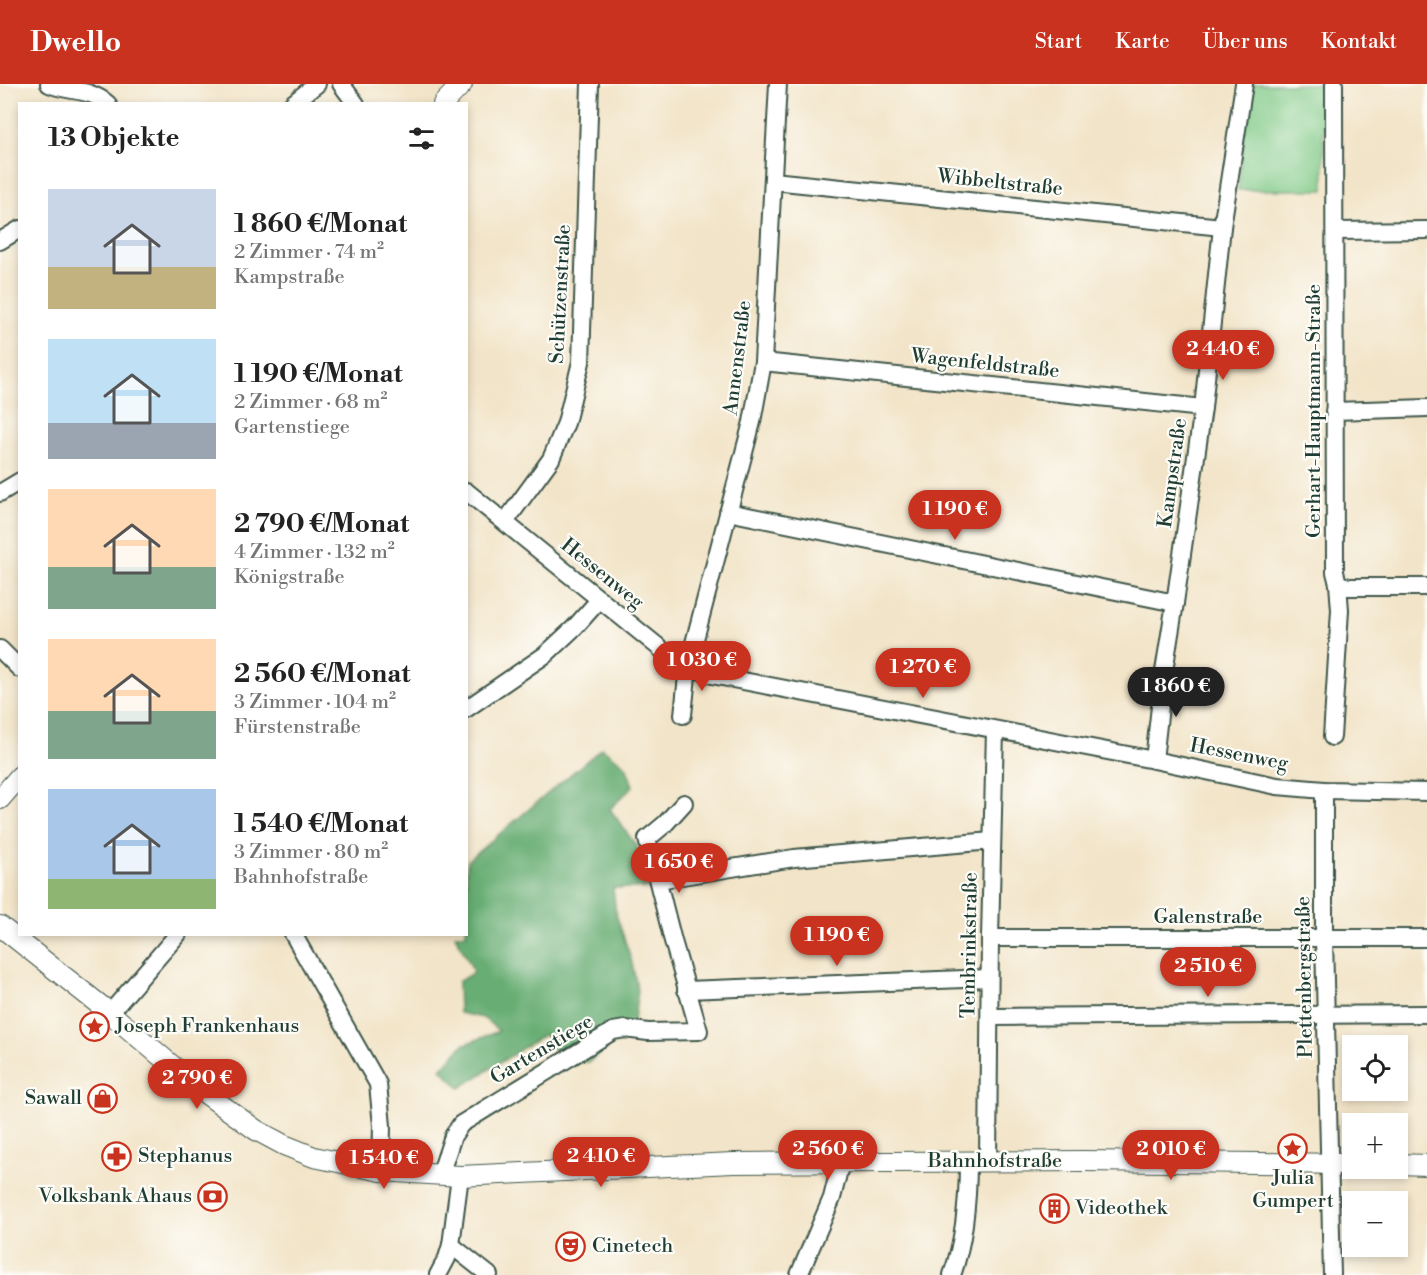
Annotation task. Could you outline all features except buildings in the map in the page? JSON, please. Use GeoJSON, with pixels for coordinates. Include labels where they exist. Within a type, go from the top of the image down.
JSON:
{"type":"FeatureCollection","features":[{"type":"Feature","properties":{"kind":"street"},"geometry":{"type":"LineString","coordinates":[[49,84],[89,88],[106,102]]}},
{"type":"Feature","properties":{"kind":"street"},"geometry":{"type":"LineString","coordinates":[[294,102],[317,84]]}},
{"type":"Feature","properties":{"kind":"street"},"geometry":{"type":"LineString","coordinates":[[341,84],[354,102]]}},
{"type":"Feature","properties":{"kind":"street"},"geometry":{"type":"LineString","coordinates":[[446,102],[462,84]]}},
{"type":"Feature","properties":{"kind":"street","name":"Schützenstraße"},"geometry":{"type":"LineString","coordinates":[[505,522],[551,459],[566,423],[581,362],[590,84]]}},
{"type":"Feature","properties":{"kind":"street","name":"Annenstraße"},"geometry":{"type":"LineString","coordinates":[[688,666],[752,422],[763,362],[778,84]]}},
{"type":"Feature","properties":{"kind":"street","name":"Kampstraße"},"geometry":{"type":"LineString","coordinates":[[1154,760],[1164,671],[1203,408],[1222,227],[1244,84]]}},
{"type":"Feature","properties":{"kind":"street","name":"Gerhart-Hauptmann-Straße"},"geometry":{"type":"LineString","coordinates":[[1332,737],[1340,610],[1335,572],[1334,84]]}},
{"type":"Feature","properties":{"kind":"street","name":"Wibbeltstraße"},"geometry":{"type":"LineString","coordinates":[[773,181],[1222,227]]}},
{"type":"Feature","properties":{"kind":"street"},"geometry":{"type":"LineString","coordinates":[[0,241],[18,230]]}},
{"type":"Feature","properties":{"kind":"street"},"geometry":{"type":"LineString","coordinates":[[1335,231],[1427,230]]}},
{"type":"Feature","properties":{"kind":"street","name":"Wagenfeldstraße"},"geometry":{"type":"LineString","coordinates":[[763,362],[1203,408]]}},
{"type":"Feature","properties":{"kind":"street"},"geometry":{"type":"LineString","coordinates":[[1334,411],[1427,408]]}},
{"type":"Feature","properties":{"kind":"street"},"geometry":{"type":"LineString","coordinates":[[0,494],[18,482]]}},
{"type":"Feature","properties":{"kind":"street","name":"Hessenweg"},"geometry":{"type":"LineString","coordinates":[[468,493],[666,652],[688,666],[712,675],[1154,760],[1277,786],[1324,790],[1427,792]]}},
{"type":"Feature","properties":{"kind":"street"},"geometry":{"type":"LineString","coordinates":[[728,512],[1175,603]]}},
{"type":"Feature","properties":{"kind":"street"},"geometry":{"type":"LineString","coordinates":[[1338,584],[1427,587]]}},
{"type":"Feature","properties":{"kind":"street"},"geometry":{"type":"LineString","coordinates":[[468,708],[545,654],[575,627],[600,599]]}},
{"type":"Feature","properties":{"kind":"street"},"geometry":{"type":"LineString","coordinates":[[0,649],[18,667]]}},
{"type":"Feature","properties":{"kind":"street"},"geometry":{"type":"LineString","coordinates":[[683,714],[688,666]]}},
{"type":"Feature","properties":{"kind":"street","name":"Tembrinkstraße"},"geometry":{"type":"LineString","coordinates":[[988,1161],[989,978],[995,730]]}},
{"type":"Feature","properties":{"kind":"street"},"geometry":{"type":"LineString","coordinates":[[0,799],[18,778]]}},
{"type":"Feature","properties":{"kind":"street","name":"Plettenbergstraße"},"geometry":{"type":"LineString","coordinates":[[1324,790],[1324,938],[1332,1275]]}},
{"type":"Feature","properties":{"kind":"street","name":"Gartenstiege"},"geometry":{"type":"LineString","coordinates":[[440,1175],[453,1136],[461,1124],[613,1031],[625,1029],[648,1032],[699,1031],[686,990],[647,839],[665,824],[684,803]]}},
{"type":"Feature","properties":{"kind":"street"},"geometry":{"type":"LineString","coordinates":[[658,880],[794,858],[992,841]]}},
{"type":"Feature","properties":{"kind":"street","name":"Bahnhofstraße"},"geometry":{"type":"LineString","coordinates":[[0,926],[110,1013],[202,1091],[256,1130],[314,1157],[381,1171],[460,1176],[668,1165],[968,1161],[1342,1164]]}},
{"type":"Feature","properties":{"kind":"street"},"geometry":{"type":"LineString","coordinates":[[110,1013],[176,936]]}},
{"type":"Feature","properties":{"kind":"street"},"geometry":{"type":"LineString","coordinates":[[294,936],[378,1084],[381,1116],[381,1171]]}},
{"type":"Feature","properties":{"kind":"street","name":"Galenstraße"},"geometry":{"type":"LineString","coordinates":[[990,938],[1427,938]]}},
{"type":"Feature","properties":{"kind":"street"},"geometry":{"type":"LineString","coordinates":[[686,990],[989,978]]}},
{"type":"Feature","properties":{"kind":"street"},"geometry":{"type":"LineString","coordinates":[[990,1017],[1427,1014]]}},
{"type":"Feature","properties":{"kind":"street"},"geometry":{"type":"LineString","coordinates":[[952,1275],[959,1256],[968,1189],[968,1161]]}},
{"type":"Feature","properties":{"kind":"street"},"geometry":{"type":"LineString","coordinates":[[799,1275],[832,1198],[841,1162]]}},
{"type":"Feature","properties":{"kind":"street"},"geometry":{"type":"LineString","coordinates":[[1408,1164],[1427,1165]]}},
{"type":"Feature","properties":{"kind":"street"},"geometry":{"type":"LineString","coordinates":[[438,1275],[451,1245],[460,1176]]}},
{"type":"Feature","properties":{"kind":"street"},"geometry":{"type":"LineString","coordinates":[[451,1245],[489,1275]]}},
{"type":"Feature","properties":{"kind":"green space"},"geometry":{"type":"Polygon","coordinates":[[[1248,84],[1323,84],[1324,190],[1238,190],[1248,84]]]}},
{"type":"Feature","properties":{"kind":"green space"},"geometry":{"type":"Polygon","coordinates":[[[602,748],[626,766],[633,786],[610,809],[637,847],[644,852],[653,888],[613,888],[616,914],[631,959],[638,991],[634,1019],[627,1041],[608,1046],[589,1062],[561,1063],[545,1034],[460,1088],[441,1069],[463,1045],[499,1031],[483,1018],[459,1013],[458,982],[474,972],[456,936],[468,936],[468,860],[602,748]]]}},
{"type":"Feature","properties":{"kind":"place","name":"Joseph Frankenhaus"},"geometry":{"type":"Point","coordinates":[94,1026]}},
{"type":"Feature","properties":{"kind":"place","name":"Sawall"},"geometry":{"type":"Point","coordinates":[103,1098]}},
{"type":"Feature","properties":{"kind":"place","name":"Julia Gumpert"},"geometry":{"type":"Point","coordinates":[1293,1148]}},
{"type":"Feature","properties":{"kind":"place","name":"Stephanus"},"geometry":{"type":"Point","coordinates":[117,1156]}},
{"type":"Feature","properties":{"kind":"place","name":"Volksbank Ahaus"},"geometry":{"type":"Point","coordinates":[213,1196]}},
{"type":"Feature","properties":{"kind":"place","name":"Videothek"},"geometry":{"type":"Point","coordinates":[1054,1208]}},
{"type":"Feature","properties":{"kind":"place","name":"Cinetech"},"geometry":{"type":"Point","coordinates":[571,1246]}}]}
